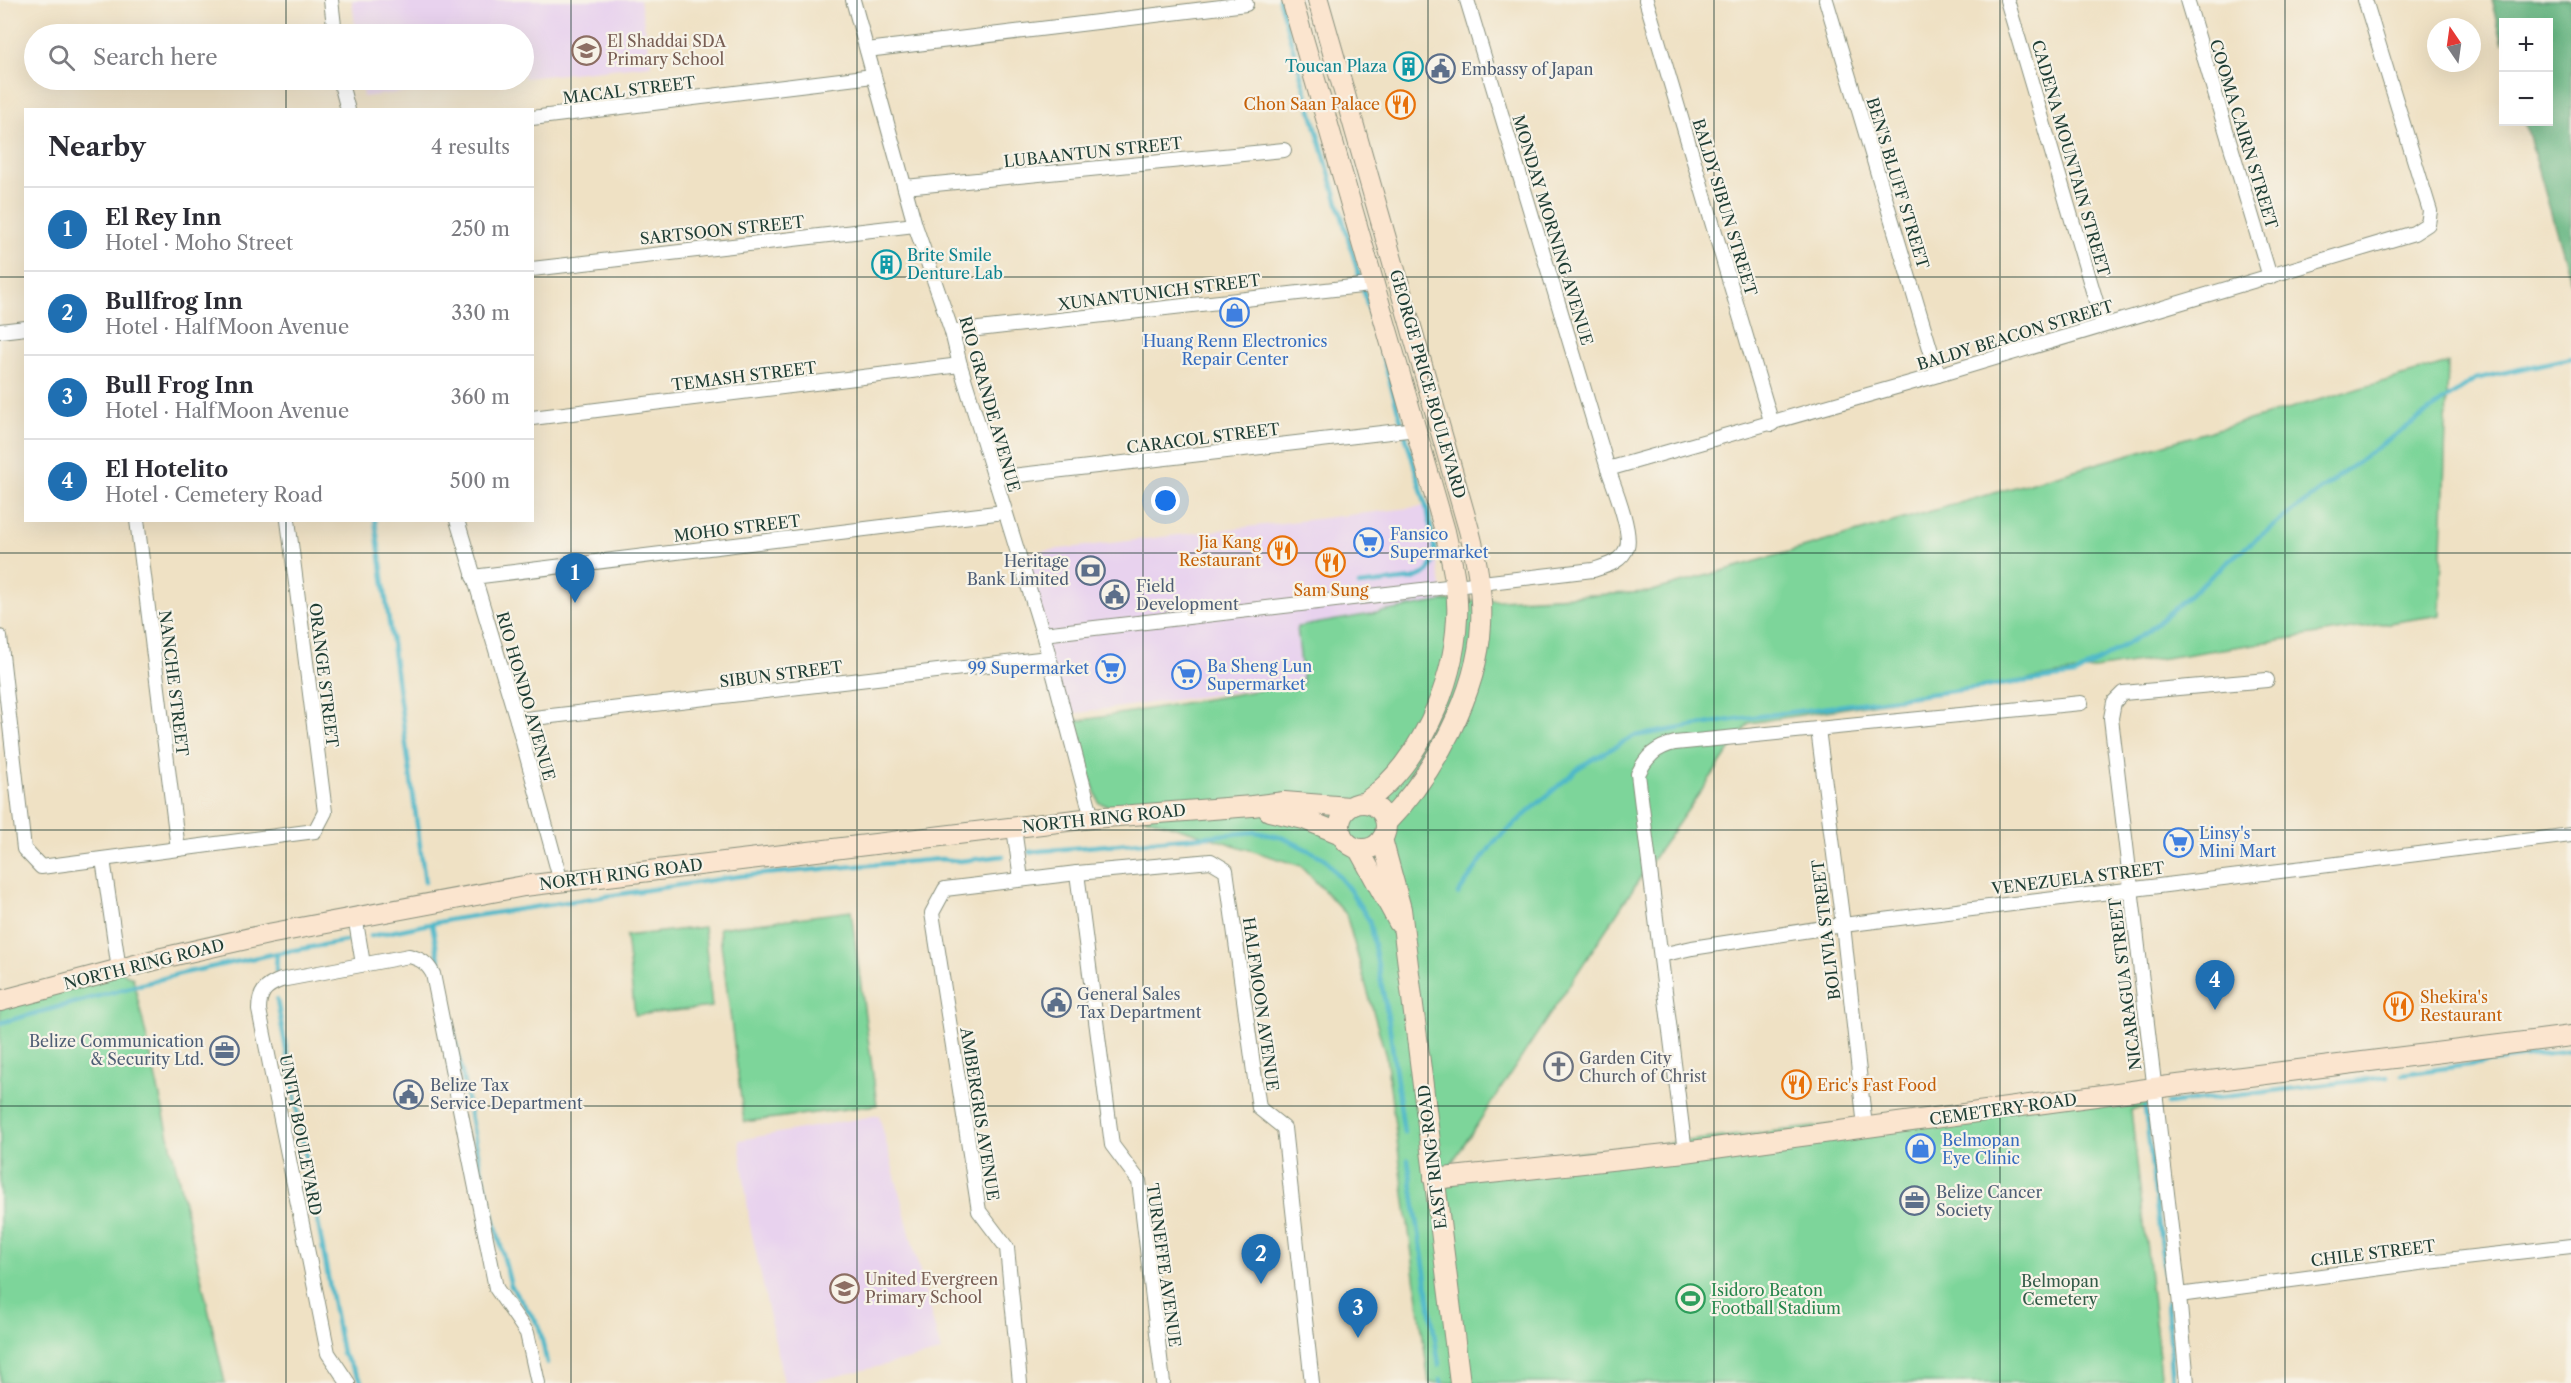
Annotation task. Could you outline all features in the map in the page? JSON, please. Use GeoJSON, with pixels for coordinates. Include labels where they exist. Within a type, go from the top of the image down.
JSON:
{"type":"FeatureCollection","features":[{"type":"Feature","properties":{"kind":"main road","name":"GEORGE PRICE BOULEVARD"},"geometry":{"type":"LineString","coordinates":[[1292,0],[1446,531],[1458,615],[1456,638],[1445,685],[1437,705],[1408,758],[1387,784],[1357,805]]}},
{"type":"Feature","properties":{"kind":"main road","name":"GEORGE PRICE BOULEVARD"},"geometry":{"type":"LineString","coordinates":[[1318,0],[1368,168],[1469,530],[1480,582],[1479,648],[1458,712],[1424,776],[1384,831]]}},
{"type":"Feature","properties":{"kind":"main road"},"geometry":{"type":"LineString","coordinates":[[1343,175],[1368,168]]}},
{"type":"Feature","properties":{"kind":"main road"},"geometry":{"type":"LineString","coordinates":[[1437,705],[1458,712]]}},
{"type":"Feature","properties":{"kind":"main road","name":"NORTH RING ROAD"},"geometry":{"type":"LineString","coordinates":[[0,1001],[162,958],[355,916],[524,886],[1092,818],[1278,802],[1357,805]]}},
{"type":"Feature","properties":{"kind":"main road"},"geometry":{"type":"LineString","coordinates":[[1357,805],[1379,809],[1399,897],[1403,930],[1359,850],[1345,842],[1341,834],[1340,820],[1357,805]]}},
{"type":"Feature","properties":{"kind":"main road","name":"NORTH RING ROAD"},"geometry":{"type":"LineString","coordinates":[[1252,806],[1304,819],[1341,834]]}},
{"type":"Feature","properties":{"kind":"main road"},"geometry":{"type":"LineString","coordinates":[[1359,850],[1372,848],[1384,831]]}},
{"type":"Feature","properties":{"kind":"main road","name":"EAST RING ROAD"},"geometry":{"type":"LineString","coordinates":[[1403,930],[1460,1383]]}},
{"type":"Feature","properties":{"kind":"main road","name":"CEMETERY ROAD"},"geometry":{"type":"LineString","coordinates":[[1434,1179],[1685,1152],[2154,1088],[2571,1036]]}},
{"type":"Feature","properties":{"kind":"street"},"geometry":{"type":"LineString","coordinates":[[331,0],[334,24]]}},
{"type":"Feature","properties":{"kind":"street","name":"RIO GRANDE AVENUE"},"geometry":{"type":"LineString","coordinates":[[853,0],[915,225],[952,332],[1004,512],[1043,634],[1092,818]]}},
{"type":"Feature","properties":{"kind":"street","name":"MONDAY MORNING AVENUE"},"geometry":{"type":"LineString","coordinates":[[1043,634],[1593,570],[1612,565],[1627,547],[1627,533],[1467,0]]}},
{"type":"Feature","properties":{"kind":"street","name":"BALDY SIBUN STREET"},"geometry":{"type":"LineString","coordinates":[[1646,0],[1772,424]]}},
{"type":"Feature","properties":{"kind":"street","name":"BEN'S BLUFF STREET"},"geometry":{"type":"LineString","coordinates":[[1826,0],[1938,375]]}},
{"type":"Feature","properties":{"kind":"street","name":"CADENA MOUNTAIN STREET"},"geometry":{"type":"LineString","coordinates":[[2007,0],[2103,325]]}},
{"type":"Feature","properties":{"kind":"street","name":"COOMA CAIRN STREET"},"geometry":{"type":"LineString","coordinates":[[2187,0],[2270,277]]}},
{"type":"Feature","properties":{"kind":"street","name":"BALDY BEACON STREET"},"geometry":{"type":"LineString","coordinates":[[1608,469],[1772,424],[2414,233],[2428,224],[2430,211],[2365,0]]}},
{"type":"Feature","properties":{"kind":"street"},"geometry":{"type":"LineString","coordinates":[[867,50],[1246,4]]}},
{"type":"Feature","properties":{"kind":"street","name":"MACAL STREET"},"geometry":{"type":"LineString","coordinates":[[534,118],[873,76]]}},
{"type":"Feature","properties":{"kind":"street"},"geometry":{"type":"LineString","coordinates":[[343,90],[347,108]]}},
{"type":"Feature","properties":{"kind":"street","name":"LUBAANTUN STREET"},"geometry":{"type":"LineString","coordinates":[[905,187],[1284,150]]}},
{"type":"Feature","properties":{"kind":"street","name":"SARTSOON STREET"},"geometry":{"type":"LineString","coordinates":[[534,269],[915,225]]}},
{"type":"Feature","properties":{"kind":"street","name":"XUNANTUNICH STREET"},"geometry":{"type":"LineString","coordinates":[[952,332],[1370,285]]}},
{"type":"Feature","properties":{"kind":"street"},"geometry":{"type":"LineString","coordinates":[[0,331],[24,328]]}},
{"type":"Feature","properties":{"kind":"street","name":"TEMASH STREET"},"geometry":{"type":"LineString","coordinates":[[534,418],[960,365]]}},
{"type":"Feature","properties":{"kind":"street","name":"CARACOL STREET"},"geometry":{"type":"LineString","coordinates":[[994,478],[1416,429]]}},
{"type":"Feature","properties":{"kind":"street","name":"MOHO STREET"},"geometry":{"type":"LineString","coordinates":[[473,577],[1004,512]]}},
{"type":"Feature","properties":{"kind":"street","name":"NANCHE STREET"},"geometry":{"type":"LineString","coordinates":[[137,522],[178,849]]}},
{"type":"Feature","properties":{"kind":"street","name":"ORANGE STREET"},"geometry":{"type":"LineString","coordinates":[[178,849],[315,831],[325,812],[288,522]]}},
{"type":"Feature","properties":{"kind":"street","name":"RIO HONDO AVENUE"},"geometry":{"type":"LineString","coordinates":[[458,522],[517,720],[561,882]]}},
{"type":"Feature","properties":{"kind":"street"},"geometry":{"type":"LineString","coordinates":[[0,637],[24,849],[41,867],[178,849]]}},
{"type":"Feature","properties":{"kind":"street","name":"SIBUN STREET"},"geometry":{"type":"LineString","coordinates":[[517,720],[1048,658]]}},
{"type":"Feature","properties":{"kind":"street","name":"NICARAGUA STREET"},"geometry":{"type":"LineString","coordinates":[[2187,1383],[2179,1295],[2112,718],[2114,702],[2123,693],[2268,680]]}},
{"type":"Feature","properties":{"kind":"street"},"geometry":{"type":"LineString","coordinates":[[1685,1152],[1638,774],[1651,753],[1663,746],[1675,743],[2081,703]]}},
{"type":"Feature","properties":{"kind":"street","name":"BOLIVIA STREET"},"geometry":{"type":"LineString","coordinates":[[1818,729],[1843,924],[1865,1127]]}},
{"type":"Feature","properties":{"kind":"street"},"geometry":{"type":"LineString","coordinates":[[1014,828],[1021,879],[1077,873]]}},
{"type":"Feature","properties":{"kind":"street","name":"VENEZUELA STREET"},"geometry":{"type":"LineString","coordinates":[[1661,955],[1843,924],[2571,835]]}},
{"type":"Feature","properties":{"kind":"street"},"geometry":{"type":"LineString","coordinates":[[103,859],[119,970]]}},
{"type":"Feature","properties":{"kind":"street","name":"HALFMOON AVENUE"},"geometry":{"type":"LineString","coordinates":[[1077,873],[1211,861],[1226,870],[1259,1108],[1284,1128],[1312,1383]]}},
{"type":"Feature","properties":{"kind":"street","name":"TURNEFFE AVENUE"},"geometry":{"type":"LineString","coordinates":[[1077,873],[1112,1145],[1138,1181],[1163,1383]]}},
{"type":"Feature","properties":{"kind":"street","name":"AMBERGRIS AVENUE"},"geometry":{"type":"LineString","coordinates":[[1020,1383],[1007,1248],[979,1211],[932,913],[945,889],[1021,879]]}},
{"type":"Feature","properties":{"kind":"street"},"geometry":{"type":"LineString","coordinates":[[355,916],[363,964],[409,956],[420,959],[433,974],[496,1288],[526,1333],[538,1383]]}},
{"type":"Feature","properties":{"kind":"street","name":"UNITY BOULEVARD"},"geometry":{"type":"LineString","coordinates":[[348,1383],[328,1353],[261,1021],[259,999],[263,990],[281,980],[363,964]]}},
{"type":"Feature","properties":{"kind":"street","name":"CHILE STREET"},"geometry":{"type":"LineString","coordinates":[[2179,1295],[2419,1263],[2571,1246]]}},
{"type":"Feature","properties":{"kind":"shaded area","name":"El Shaddai SDA Primary School"},"geometry":{"type":"Polygon","coordinates":[[[352,0],[640,0],[651,65],[534,77],[534,24],[355,24],[352,0]]]}},
{"type":"Feature","properties":{"kind":"shaded area"},"geometry":{"type":"Polygon","coordinates":[[[362,90],[424,90],[363,97],[362,90]]]}},
{"type":"Feature","properties":{"kind":"shaded area"},"geometry":{"type":"Polygon","coordinates":[[[1426,506],[1444,601],[1297,627],[1303,683],[1061,715],[1017,554],[1426,506]]]}},
{"type":"Feature","properties":{"kind":"shaded area","name":"United Evergreen Primary School"},"geometry":{"type":"Polygon","coordinates":[[[879,1115],[941,1352],[807,1383],[784,1383],[750,1225],[739,1140],[879,1115]]]}},
{"type":"Feature","properties":{"kind":"green space"},"geometry":{"type":"Polygon","coordinates":[[[2491,0],[2571,0],[2571,283],[2526,126],[2553,126],[2553,18],[2499,18],[2499,29],[2491,0]]]}},
{"type":"Feature","properties":{"kind":"green space","name":"Belmopan Cemetery"},"geometry":{"type":"Polygon","coordinates":[[[2448,363],[2440,615],[1749,723],[1642,875],[1449,1167],[2151,1090],[2155,1105],[2131,1110],[2162,1383],[1429,1383],[1386,1057],[1346,914],[1301,866],[1099,803],[1071,722],[1303,683],[1297,627],[1444,601],[1649,592],[2448,363]]]}},
{"type":"Feature","properties":{"kind":"green space"},"geometry":{"type":"Polygon","coordinates":[[[851,911],[877,1105],[744,1122],[719,928],[851,911]]]}},
{"type":"Feature","properties":{"kind":"green space"},"geometry":{"type":"Polygon","coordinates":[[[704,927],[712,1007],[635,1015],[626,936],[704,927]]]}},
{"type":"Feature","properties":{"kind":"green space"},"geometry":{"type":"Polygon","coordinates":[[[119,970],[133,978],[225,1383],[0,1383],[0,1001],[119,970]]]}},
{"type":"Feature","properties":{"kind":"waterway"},"geometry":{"type":"LineString","coordinates":[[1279,0],[1428,513],[1436,556],[1428,572],[1413,579],[1359,585]]}},
{"type":"Feature","properties":{"kind":"waterway"},"geometry":{"type":"LineString","coordinates":[[1458,894],[1494,842],[1581,766],[1634,736],[1731,720],[2075,675],[2148,631],[2238,553],[2364,457],[2475,379],[2571,358]]}},
{"type":"Feature","properties":{"kind":"waterway"},"geometry":{"type":"LineString","coordinates":[[375,522],[425,882]]}},
{"type":"Feature","properties":{"kind":"waterway"},"geometry":{"type":"LineString","coordinates":[[1029,852],[1255,832],[1284,838],[1324,858],[1349,889],[1369,920],[1389,1023],[1404,1133]]}},
{"type":"Feature","properties":{"kind":"waterway"},"geometry":{"type":"LineString","coordinates":[[371,936],[454,919],[740,876],[1003,856]]}},
{"type":"Feature","properties":{"kind":"waterway"},"geometry":{"type":"LineString","coordinates":[[432,924],[480,1164],[511,1286],[539,1326],[547,1363]]}},
{"type":"Feature","properties":{"kind":"waterway"},"geometry":{"type":"LineString","coordinates":[[0,1023],[179,974],[346,941]]}},
{"type":"Feature","properties":{"kind":"waterway"},"geometry":{"type":"LineString","coordinates":[[276,971],[277,953]]}},
{"type":"Feature","properties":{"kind":"waterway"},"geometry":{"type":"LineString","coordinates":[[277,1000],[342,1353],[363,1383]]}},
{"type":"Feature","properties":{"kind":"waterway"},"geometry":{"type":"LineString","coordinates":[[2402,1074],[2571,1051]]}},
{"type":"Feature","properties":{"kind":"waterway"},"geometry":{"type":"LineString","coordinates":[[2167,1104],[2387,1077]]}},
{"type":"Feature","properties":{"kind":"waterway"},"geometry":{"type":"LineString","coordinates":[[2145,1107],[2166,1288]]}},
{"type":"Feature","properties":{"kind":"waterway"},"geometry":{"type":"LineString","coordinates":[[1408,1160],[1439,1365]]}},
{"type":"Feature","properties":{"kind":"waterway"},"geometry":{"type":"LineString","coordinates":[[2167,1302],[2173,1383]]}},
{"type":"Feature","properties":{"kind":"place","name":"El Shaddai SDA Primary School"},"geometry":{"type":"Point","coordinates":[586,50]}},
{"type":"Feature","properties":{"kind":"place","name":"Toucan Plaza"},"geometry":{"type":"Point","coordinates":[1408,66]}},
{"type":"Feature","properties":{"kind":"place","name":"Embassy of Japan"},"geometry":{"type":"Point","coordinates":[1440,69]}},
{"type":"Feature","properties":{"kind":"place","name":"Chon Saan Palace"},"geometry":{"type":"Point","coordinates":[1401,104]}},
{"type":"Feature","properties":{"kind":"place","name":"Brite Smile Denture Lab"},"geometry":{"type":"Point","coordinates":[886,264]}},
{"type":"Feature","properties":{"kind":"place","name":"Huang Renn Electronics Repair Center"},"geometry":{"type":"Point","coordinates":[1235,313]}},
{"type":"Feature","properties":{"kind":"place","name":"Fansico Supermarket"},"geometry":{"type":"Point","coordinates":[1369,543]}},
{"type":"Feature","properties":{"kind":"place","name":"Jia Kang Restaurant"},"geometry":{"type":"Point","coordinates":[1282,551]}},
{"type":"Feature","properties":{"kind":"place","name":"Sam Sung"},"geometry":{"type":"Point","coordinates":[1331,562]}},
{"type":"Feature","properties":{"kind":"place","name":"Heritage Bank Limited"},"geometry":{"type":"Point","coordinates":[1090,570]}},
{"type":"Feature","properties":{"kind":"place","name":"Field Development"},"geometry":{"type":"Point","coordinates":[1115,595]}},
{"type":"Feature","properties":{"kind":"place","name":"El Rey Inn"},"geometry":{"type":"Point","coordinates":[575,603]}},
{"type":"Feature","properties":{"kind":"place","name":"99 Supermarket"},"geometry":{"type":"Point","coordinates":[1110,668]}},
{"type":"Feature","properties":{"kind":"place","name":"Ba Sheng Lun Supermarket"},"geometry":{"type":"Point","coordinates":[1186,675]}},
{"type":"Feature","properties":{"kind":"place","name":"Linsy's Mini Mart"},"geometry":{"type":"Point","coordinates":[2178,842]}},
{"type":"Feature","properties":{"kind":"place","name":"General Sales Tax Department"},"geometry":{"type":"Point","coordinates":[1056,1003]}},
{"type":"Feature","properties":{"kind":"place","name":"Shekira's Restaurant"},"geometry":{"type":"Point","coordinates":[2399,1006]}},
{"type":"Feature","properties":{"kind":"place","name":"El Hotelito"},"geometry":{"type":"Point","coordinates":[2215,1010]}},
{"type":"Feature","properties":{"kind":"place","name":"Belize Communication & Security Ltd."},"geometry":{"type":"Point","coordinates":[225,1050]}},
{"type":"Feature","properties":{"kind":"place","name":"Garden City Church of Christ"},"geometry":{"type":"Point","coordinates":[1558,1067]}},
{"type":"Feature","properties":{"kind":"place","name":"Eric's Fast Food"},"geometry":{"type":"Point","coordinates":[1796,1085]}},
{"type":"Feature","properties":{"kind":"place","name":"Belize Tax Service Department"},"geometry":{"type":"Point","coordinates":[409,1094]}},
{"type":"Feature","properties":{"kind":"place","name":"Belmopan Eye Clinic"},"geometry":{"type":"Point","coordinates":[1921,1149]}},
{"type":"Feature","properties":{"kind":"place","name":"Belize Cancer Society"},"geometry":{"type":"Point","coordinates":[1915,1201]}},
{"type":"Feature","properties":{"kind":"place","name":"Bullfrog Inn"},"geometry":{"type":"Point","coordinates":[1261,1284]}},
{"type":"Feature","properties":{"kind":"place","name":"United Evergreen Primary School"},"geometry":{"type":"Point","coordinates":[844,1288]}},
{"type":"Feature","properties":{"kind":"place","name":"Isidoro Beaton Football Stadium"},"geometry":{"type":"Point","coordinates":[1690,1299]}},
{"type":"Feature","properties":{"kind":"place","name":"Bull Frog Inn"},"geometry":{"type":"Point","coordinates":[1358,1338]}}]}
